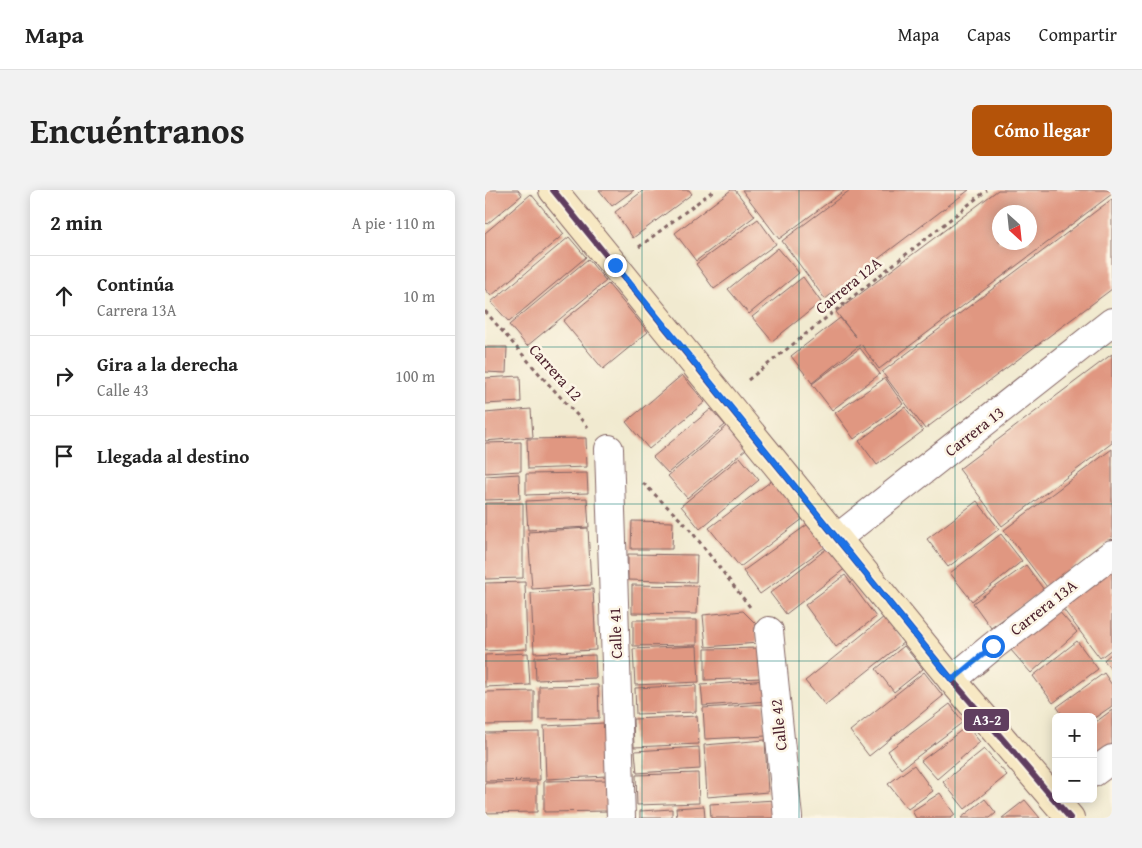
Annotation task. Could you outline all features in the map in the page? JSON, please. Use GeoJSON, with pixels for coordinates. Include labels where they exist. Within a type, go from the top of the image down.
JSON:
{"type":"FeatureCollection","features":[{"type":"Feature","properties":{"kind":"main road"},"geometry":{"type":"LineString","coordinates":[[553,190],[952,680],[1061,806]]}},
{"type":"Feature","properties":{"kind":"street","name":"Carrera 13"},"geometry":{"type":"LineString","coordinates":[[836,539],[1112,322]]}},
{"type":"Feature","properties":{"kind":"street","name":"Calle 41"},"geometry":{"type":"LineString","coordinates":[[609,449],[621,818]]}},
{"type":"Feature","properties":{"kind":"street","name":"Carrera 13A"},"geometry":{"type":"LineString","coordinates":[[952,680],[1112,554]]}},
{"type":"Feature","properties":{"kind":"street","name":"Calle 42"},"geometry":{"type":"LineString","coordinates":[[769,631],[788,818]]}},
{"type":"Feature","properties":{"kind":"street"},"geometry":{"type":"LineString","coordinates":[[1097,770],[1112,758]]}},
{"type":"Feature","properties":{"kind":"path"},"geometry":{"type":"LineString","coordinates":[[615,265],[714,190]]}},
{"type":"Feature","properties":{"kind":"path","name":"Carrera 12A"},"geometry":{"type":"LineString","coordinates":[[724,399],[987,190]]}},
{"type":"Feature","properties":{"kind":"path","name":"Carrera 12"},"geometry":{"type":"LineString","coordinates":[[485,311],[542,377],[609,449]]}},
{"type":"Feature","properties":{"kind":"path"},"geometry":{"type":"LineString","coordinates":[[609,449],[688,527],[769,631]]}},
{"type":"Feature","properties":{"kind":"building"},"geometry":{"type":"Polygon","coordinates":[[[485,190],[518,190],[522,195],[487,224],[485,222],[485,190]]]}},
{"type":"Feature","properties":{"kind":"building"},"geometry":{"type":"Polygon","coordinates":[[[599,190],[634,190],[612,206],[599,190]]]}},
{"type":"Feature","properties":{"kind":"building"},"geometry":{"type":"Polygon","coordinates":[[[644,190],[689,190],[692,194],[633,238],[615,212],[644,190]]]}},
{"type":"Feature","properties":{"kind":"building"},"geometry":{"type":"Polygon","coordinates":[[[731,190],[735,190],[755,216],[696,261],[675,233],[731,190]]]}},
{"type":"Feature","properties":{"kind":"building"},"geometry":{"type":"Polygon","coordinates":[[[742,190],[845,190],[779,239],[742,190]]]}},
{"type":"Feature","properties":{"kind":"building"},"geometry":{"type":"Polygon","coordinates":[[[850,190],[969,190],[825,299],[782,241],[850,190]]]}},
{"type":"Feature","properties":{"kind":"building"},"geometry":{"type":"Polygon","coordinates":[[[998,190],[1112,190],[1112,194],[879,369],[861,344],[812,383],[791,356],[840,318],[856,337],[836,312],[998,190]]]}},
{"type":"Feature","properties":{"kind":"building"},"geometry":{"type":"Polygon","coordinates":[[[531,194],[564,234],[491,296],[485,289],[485,233],[531,194]]]}},
{"type":"Feature","properties":{"kind":"building"},"geometry":{"type":"Polygon","coordinates":[[[1112,199],[1112,289],[925,429],[882,372],[1112,199]]]}},
{"type":"Feature","properties":{"kind":"building"},"geometry":{"type":"Polygon","coordinates":[[[758,219],[776,244],[714,289],[696,264],[758,219]]]}},
{"type":"Feature","properties":{"kind":"building"},"geometry":{"type":"Polygon","coordinates":[[[569,237],[586,257],[509,322],[491,302],[569,237]]]}},
{"type":"Feature","properties":{"kind":"building"},"geometry":{"type":"Polygon","coordinates":[[[778,248],[799,273],[749,314],[728,289],[778,248]]]}},
{"type":"Feature","properties":{"kind":"building"},"geometry":{"type":"Polygon","coordinates":[[[588,259],[606,281],[527,346],[509,325],[588,259]]]}},
{"type":"Feature","properties":{"kind":"building"},"geometry":{"type":"Polygon","coordinates":[[[803,277],[821,302],[772,341],[752,317],[803,277]]]}},
{"type":"Feature","properties":{"kind":"building"},"geometry":{"type":"Polygon","coordinates":[[[608,284],[648,332],[603,369],[563,321],[608,284]]]}},
{"type":"Feature","properties":{"kind":"building"},"geometry":{"type":"Polygon","coordinates":[[[485,347],[507,347],[506,373],[485,372],[485,347]]]}},
{"type":"Feature","properties":{"kind":"building"},"geometry":{"type":"Polygon","coordinates":[[[860,348],[880,374],[832,410],[812,384],[860,348]]]}},
{"type":"Feature","properties":{"kind":"building"},"geometry":{"type":"Polygon","coordinates":[[[1112,354],[1112,443],[1002,526],[959,469],[1112,354]]]}},
{"type":"Feature","properties":{"kind":"building"},"geometry":{"type":"Polygon","coordinates":[[[682,375],[705,402],[649,449],[626,422],[682,375]]]}},
{"type":"Feature","properties":{"kind":"building"},"geometry":{"type":"Polygon","coordinates":[[[520,376],[521,402],[485,404],[485,378],[520,376]]]}},
{"type":"Feature","properties":{"kind":"building"},"geometry":{"type":"Polygon","coordinates":[[[885,378],[903,404],[854,439],[835,413],[885,378]]]}},
{"type":"Feature","properties":{"kind":"building"},"geometry":{"type":"Polygon","coordinates":[[[905,407],[923,431],[877,465],[859,441],[905,407]]]}},
{"type":"Feature","properties":{"kind":"building"},"geometry":{"type":"Polygon","coordinates":[[[531,409],[533,437],[485,441],[485,413],[531,409]]]}},
{"type":"Feature","properties":{"kind":"building"},"geometry":{"type":"Polygon","coordinates":[[[711,409],[725,425],[668,473],[653,457],[711,409]]]}},
{"type":"Feature","properties":{"kind":"building"},"geometry":{"type":"Polygon","coordinates":[[[727,426],[746,449],[687,498],[668,476],[727,426]]]}},
{"type":"Feature","properties":{"kind":"building"},"geometry":{"type":"Polygon","coordinates":[[[586,438],[587,467],[528,469],[527,439],[586,438]]]}},
{"type":"Feature","properties":{"kind":"building"},"geometry":{"type":"Polygon","coordinates":[[[521,442],[521,471],[485,473],[485,443],[521,442]]]}},
{"type":"Feature","properties":{"kind":"building"},"geometry":{"type":"Polygon","coordinates":[[[1112,449],[1112,538],[1047,587],[1004,530],[1112,449]]]}},
{"type":"Feature","properties":{"kind":"building"},"geometry":{"type":"Polygon","coordinates":[[[740,457],[759,480],[700,529],[681,506],[740,457]]]}},
{"type":"Feature","properties":{"kind":"building"},"geometry":{"type":"Polygon","coordinates":[[[587,473],[588,493],[526,495],[526,474],[587,473]]]}},
{"type":"Feature","properties":{"kind":"building"},"geometry":{"type":"Polygon","coordinates":[[[519,474],[520,499],[485,500],[485,476],[519,474]]]}},
{"type":"Feature","properties":{"kind":"building"},"geometry":{"type":"Polygon","coordinates":[[[774,479],[804,518],[740,567],[709,528],[774,479]]]}},
{"type":"Feature","properties":{"kind":"building"},"geometry":{"type":"Polygon","coordinates":[[[587,498],[589,527],[528,530],[526,501],[587,498]]]}},
{"type":"Feature","properties":{"kind":"building"},"geometry":{"type":"Polygon","coordinates":[[[977,501],[999,529],[948,567],[927,539],[977,501]]]}},
{"type":"Feature","properties":{"kind":"building"},"geometry":{"type":"Polygon","coordinates":[[[485,503],[523,503],[523,578],[485,579],[485,503]]]}},
{"type":"Feature","properties":{"kind":"building"},"geometry":{"type":"Polygon","coordinates":[[[632,521],[673,522],[672,549],[631,549],[632,521]]]}},
{"type":"Feature","properties":{"kind":"building"},"geometry":{"type":"Polygon","coordinates":[[[811,522],[828,545],[760,594],[743,571],[811,522]]]}},
{"type":"Feature","properties":{"kind":"building"},"geometry":{"type":"Polygon","coordinates":[[[588,528],[591,585],[532,589],[528,532],[588,528]]]}},
{"type":"Feature","properties":{"kind":"building"},"geometry":{"type":"Polygon","coordinates":[[[1001,534],[1022,561],[972,601],[950,573],[1001,534]]]}},
{"type":"Feature","properties":{"kind":"building"},"geometry":{"type":"Polygon","coordinates":[[[830,546],[847,567],[786,614],[770,593],[830,546]]]}},
{"type":"Feature","properties":{"kind":"building"},"geometry":{"type":"Polygon","coordinates":[[[628,554],[697,555],[696,582],[628,580],[628,554]]]}},
{"type":"Feature","properties":{"kind":"building"},"geometry":{"type":"Polygon","coordinates":[[[1112,559],[1112,649],[1100,658],[1057,601],[1112,559]]]}},
{"type":"Feature","properties":{"kind":"building"},"geometry":{"type":"Polygon","coordinates":[[[1026,565],[1044,590],[991,628],[973,603],[1026,565]]]}},
{"type":"Feature","properties":{"kind":"building"},"geometry":{"type":"Polygon","coordinates":[[[845,575],[876,617],[836,647],[805,605],[845,575]]]}},
{"type":"Feature","properties":{"kind":"building"},"geometry":{"type":"Polygon","coordinates":[[[525,582],[527,649],[485,651],[485,583],[525,582]]]}},
{"type":"Feature","properties":{"kind":"building"},"geometry":{"type":"Polygon","coordinates":[[[632,585],[698,586],[697,614],[632,613],[632,585]]]}},
{"type":"Feature","properties":{"kind":"building"},"geometry":{"type":"Polygon","coordinates":[[[593,589],[596,650],[534,653],[531,593],[593,589]]]}},
{"type":"Feature","properties":{"kind":"building"},"geometry":{"type":"Polygon","coordinates":[[[1057,609],[1077,632],[1031,673],[1010,649],[1057,609]]]}},
{"type":"Feature","properties":{"kind":"building"},"geometry":{"type":"Polygon","coordinates":[[[743,611],[756,624],[758,643],[706,647],[703,615],[743,611]]]}},
{"type":"Feature","properties":{"kind":"building"},"geometry":{"type":"Polygon","coordinates":[[[884,617],[904,642],[825,705],[805,681],[884,617]]]}},
{"type":"Feature","properties":{"kind":"building"},"geometry":{"type":"Polygon","coordinates":[[[633,620],[697,620],[697,645],[633,646],[633,620]]]}},
{"type":"Feature","properties":{"kind":"building"},"geometry":{"type":"Polygon","coordinates":[[[1077,641],[1098,669],[1053,703],[1033,676],[1077,641]]]}},
{"type":"Feature","properties":{"kind":"building"},"geometry":{"type":"Polygon","coordinates":[[[697,646],[699,682],[635,685],[633,649],[697,646]]]}},
{"type":"Feature","properties":{"kind":"building"},"geometry":{"type":"Polygon","coordinates":[[[904,646],[923,669],[894,692],[876,669],[904,646]]]}},
{"type":"Feature","properties":{"kind":"building"},"geometry":{"type":"Polygon","coordinates":[[[763,648],[763,678],[705,680],[705,649],[763,648]]]}},
{"type":"Feature","properties":{"kind":"building"},"geometry":{"type":"Polygon","coordinates":[[[528,653],[530,685],[485,687],[485,655],[528,653]]]}},
{"type":"Feature","properties":{"kind":"building"},"geometry":{"type":"Polygon","coordinates":[[[1112,653],[1112,671],[1104,660],[1112,653]]]}},
{"type":"Feature","properties":{"kind":"building"},"geometry":{"type":"Polygon","coordinates":[[[595,655],[596,678],[536,680],[535,657],[595,655]]]}},
{"type":"Feature","properties":{"kind":"building"},"geometry":{"type":"Polygon","coordinates":[[[924,672],[943,696],[869,756],[850,731],[924,672]]]}},
{"type":"Feature","properties":{"kind":"building"},"geometry":{"type":"Polygon","coordinates":[[[1104,673],[1112,685],[1112,706],[1097,716],[1097,713],[1061,713],[1057,707],[1104,673]]]}},
{"type":"Feature","properties":{"kind":"building"},"geometry":{"type":"Polygon","coordinates":[[[767,680],[768,701],[703,706],[701,685],[767,680]]]}},
{"type":"Feature","properties":{"kind":"building"},"geometry":{"type":"Polygon","coordinates":[[[598,685],[599,718],[539,719],[539,686],[598,685]]]}},
{"type":"Feature","properties":{"kind":"building"},"geometry":{"type":"Polygon","coordinates":[[[696,685],[696,712],[636,714],[635,688],[696,685]]]}},
{"type":"Feature","properties":{"kind":"building"},"geometry":{"type":"Polygon","coordinates":[[[534,691],[534,724],[485,725],[485,692],[534,691]]]}},
{"type":"Feature","properties":{"kind":"building"},"geometry":{"type":"Polygon","coordinates":[[[764,704],[766,736],[705,739],[703,708],[764,704]]]}},
{"type":"Feature","properties":{"kind":"building"},"geometry":{"type":"Polygon","coordinates":[[[950,704],[963,722],[901,769],[888,751],[950,704]]]}},
{"type":"Feature","properties":{"kind":"building"},"geometry":{"type":"Polygon","coordinates":[[[1112,710],[1112,750],[1098,761],[1097,760],[1097,721],[1112,710]]]}},
{"type":"Feature","properties":{"kind":"building"},"geometry":{"type":"Polygon","coordinates":[[[697,716],[699,744],[634,747],[633,719],[697,716]]]}},
{"type":"Feature","properties":{"kind":"building"},"geometry":{"type":"Polygon","coordinates":[[[604,723],[607,776],[546,779],[544,726],[604,723]]]}},
{"type":"Feature","properties":{"kind":"building"},"geometry":{"type":"Polygon","coordinates":[[[967,726],[980,742],[937,779],[921,761],[967,726]]]}},
{"type":"Feature","properties":{"kind":"building"},"geometry":{"type":"Polygon","coordinates":[[[539,732],[540,780],[485,781],[485,733],[539,732]]]}},
{"type":"Feature","properties":{"kind":"building"},"geometry":{"type":"Polygon","coordinates":[[[765,740],[768,792],[707,797],[704,745],[765,740]]]}},
{"type":"Feature","properties":{"kind":"building"},"geometry":{"type":"Polygon","coordinates":[[[699,747],[700,769],[637,773],[635,751],[699,747]]]}},
{"type":"Feature","properties":{"kind":"building"},"geometry":{"type":"Polygon","coordinates":[[[984,749],[1007,775],[965,809],[943,782],[984,749]]]}},
{"type":"Feature","properties":{"kind":"building"},"geometry":{"type":"Polygon","coordinates":[[[914,765],[933,791],[908,809],[888,784],[914,765]]]}},
{"type":"Feature","properties":{"kind":"building"},"geometry":{"type":"Polygon","coordinates":[[[698,773],[699,803],[637,805],[636,775],[698,773]]]}},
{"type":"Feature","properties":{"kind":"building"},"geometry":{"type":"Polygon","coordinates":[[[608,780],[609,811],[544,812],[544,781],[608,780]]]}},
{"type":"Feature","properties":{"kind":"building"},"geometry":{"type":"Polygon","coordinates":[[[537,782],[537,812],[485,813],[485,783],[537,782]]]}},
{"type":"Feature","properties":{"kind":"building"},"geometry":{"type":"Polygon","coordinates":[[[940,793],[955,815],[951,818],[916,818],[912,811],[940,793]]]}},
{"type":"Feature","properties":{"kind":"building"},"geometry":{"type":"Polygon","coordinates":[[[985,799],[996,813],[990,818],[961,818],[985,799]]]}},
{"type":"Feature","properties":{"kind":"building"},"geometry":{"type":"Polygon","coordinates":[[[775,800],[775,818],[711,818],[710,804],[775,800]]]}},
{"type":"Feature","properties":{"kind":"building"},"geometry":{"type":"Polygon","coordinates":[[[1025,800],[1040,818],[1002,818],[1025,800]]]}},
{"type":"Feature","properties":{"kind":"building"},"geometry":{"type":"Polygon","coordinates":[[[704,806],[705,818],[677,818],[676,808],[704,806]]]}},
{"type":"Feature","properties":{"kind":"building"},"geometry":{"type":"Polygon","coordinates":[[[672,809],[672,818],[640,818],[640,811],[672,809]]]}},
{"type":"Feature","properties":{"kind":"transit line","name":"A3-2"},"geometry":{"type":"LineString","coordinates":[[553,190],[952,680],[1070,818]]}},
{"type":"Feature","properties":{"kind":"route"},"geometry":{"type":"LineString","coordinates":[[615,265],[952,680],[993,646]]}}]}
